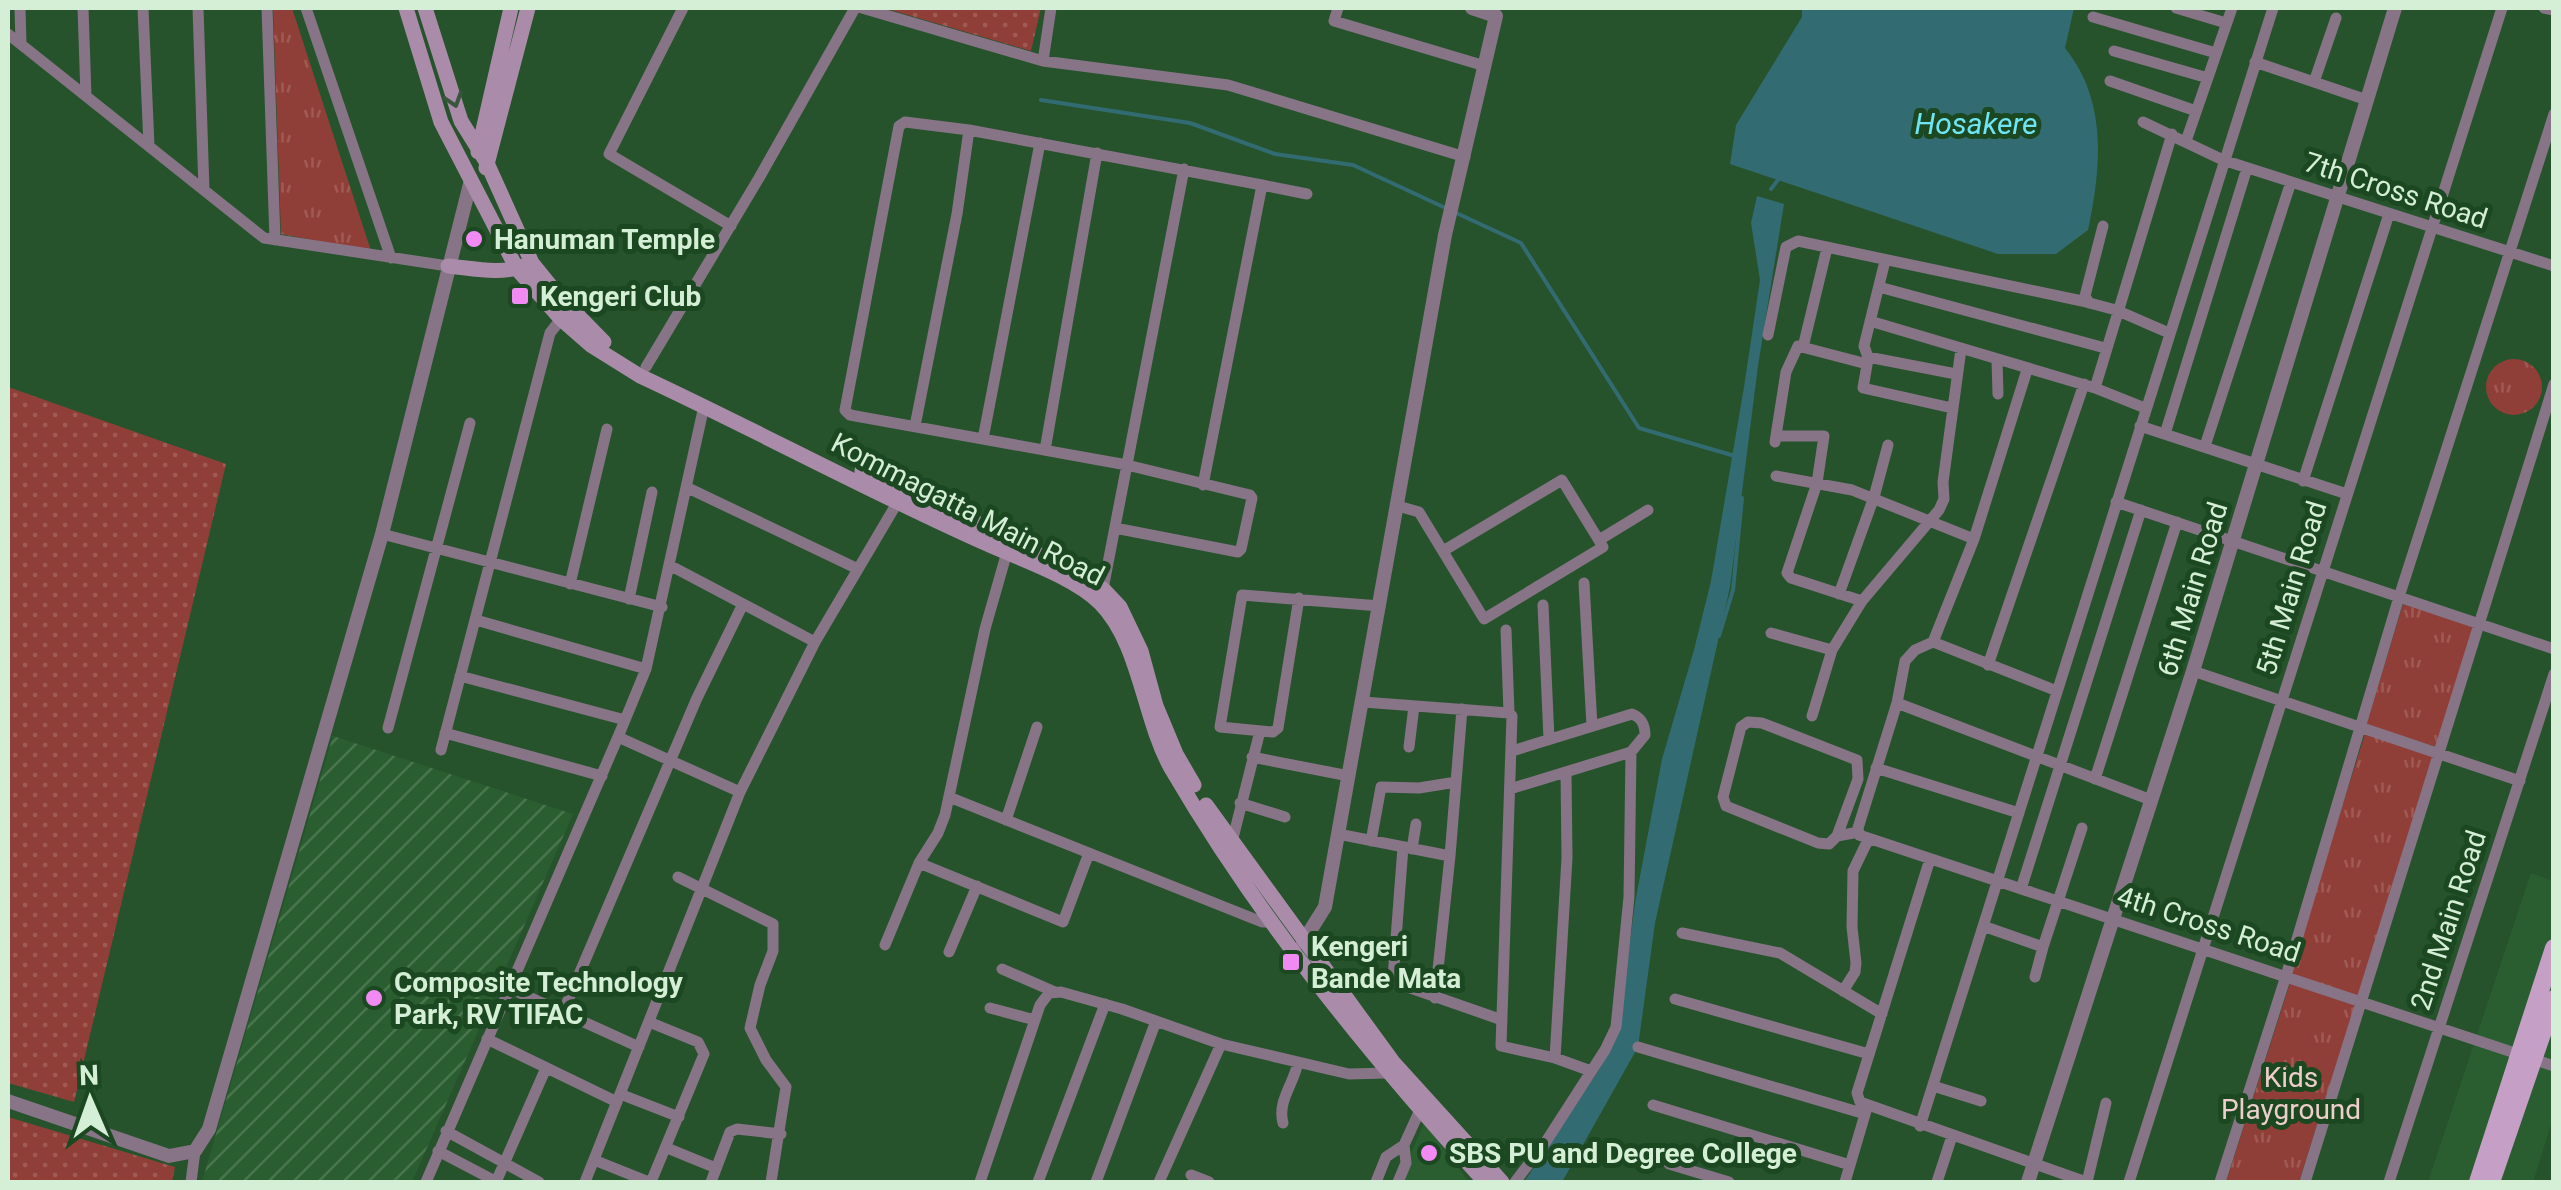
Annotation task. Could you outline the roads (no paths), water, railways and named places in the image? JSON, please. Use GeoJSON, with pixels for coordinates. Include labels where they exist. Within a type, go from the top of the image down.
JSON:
{"type":"FeatureCollection","features":[{"type":"Feature","properties":{"kind":"main road","name":"Kommagatta Main Road"},"geometry":{"type":"LineString","coordinates":[[406,8],[441,122],[475,188],[560,319],[592,346],[640,376],[704,406],[902,495],[999,533],[1103,589],[1120,607],[1140,651],[1156,706],[1176,754],[1232,842],[1393,1062],[1502,1182]]}},
{"type":"Feature","properties":{"kind":"main road","name":"Kommagatta Main Road"},"geometry":{"type":"LineString","coordinates":[[425,8],[460,121],[487,164],[524,266],[597,338],[1098,600],[1114,620],[1170,765],[1272,922],[1346,1024],[1485,1182]]}},
{"type":"Feature","properties":{"kind":"main road"},"geometry":{"type":"LineString","coordinates":[[475,188],[478,148],[511,8]]}},
{"type":"Feature","properties":{"kind":"main road"},"geometry":{"type":"LineString","coordinates":[[475,188],[487,164],[528,8]]}},
{"type":"Feature","properties":{"kind":"main road"},"geometry":{"type":"LineString","coordinates":[[448,266],[524,266]]}},
{"type":"Feature","properties":{"kind":"main road"},"geometry":{"type":"LineString","coordinates":[[2491,1182],[2554,948]]}},
{"type":"Feature","properties":{"kind":"main road"},"geometry":{"type":"LineString","coordinates":[[2478,1182],[2526,1055],[2554,999]]}},
{"type":"Feature","properties":{"kind":"street"},"geometry":{"type":"LineString","coordinates":[[20,8],[21,44]]}},
{"type":"Feature","properties":{"kind":"street"},"geometry":{"type":"LineString","coordinates":[[83,8],[86,96]]}},
{"type":"Feature","properties":{"kind":"street"},"geometry":{"type":"LineString","coordinates":[[143,8],[149,146]]}},
{"type":"Feature","properties":{"kind":"street"},"geometry":{"type":"LineString","coordinates":[[198,8],[204,190]]}},
{"type":"Feature","properties":{"kind":"street"},"geometry":{"type":"LineString","coordinates":[[267,8],[275,240]]}},
{"type":"Feature","properties":{"kind":"street"},"geometry":{"type":"LineString","coordinates":[[306,8],[390,258]]}},
{"type":"Feature","properties":{"kind":"street"},"geometry":{"type":"LineString","coordinates":[[683,8],[608,154],[731,226]]}},
{"type":"Feature","properties":{"kind":"street"},"geometry":{"type":"LineString","coordinates":[[646,367],[858,8],[1043,62],[1228,85],[1465,157]]}},
{"type":"Feature","properties":{"kind":"street"},"geometry":{"type":"LineString","coordinates":[[1043,62],[1051,8]]}},
{"type":"Feature","properties":{"kind":"street"},"geometry":{"type":"LineString","coordinates":[[1338,8],[1334,21],[1485,66]]}},
{"type":"Feature","properties":{"kind":"street"},"geometry":{"type":"LineString","coordinates":[[1303,942],[1325,907],[1445,235],[1497,12],[1472,8]]}},
{"type":"Feature","properties":{"kind":"street"},"geometry":{"type":"LineString","coordinates":[[2176,8],[2226,23]]}},
{"type":"Feature","properties":{"kind":"street"},"geometry":{"type":"LineString","coordinates":[[2186,141],[2232,8]]}},
{"type":"Feature","properties":{"kind":"street"},"geometry":{"type":"LineString","coordinates":[[1920,1126],[2273,8]]}},
{"type":"Feature","properties":{"kind":"street","name":"6th Main Road"},"geometry":{"type":"LineString","coordinates":[[2028,1182],[2193,671],[2395,8]]}},
{"type":"Feature","properties":{"kind":"street","name":"5th Main Road"},"geometry":{"type":"LineString","coordinates":[[2129,1182],[2502,8]]}},
{"type":"Feature","properties":{"kind":"street"},"geometry":{"type":"LineString","coordinates":[[2544,8],[2554,10]]}},
{"type":"Feature","properties":{"kind":"street"},"geometry":{"type":"LineString","coordinates":[[2093,17],[2216,53]]}},
{"type":"Feature","properties":{"kind":"street"},"geometry":{"type":"LineString","coordinates":[[2314,82],[2336,18]]}},
{"type":"Feature","properties":{"kind":"street"},"geometry":{"type":"LineString","coordinates":[[8,34],[264,238],[448,266]]}},
{"type":"Feature","properties":{"kind":"street"},"geometry":{"type":"LineString","coordinates":[[2114,51],[2208,78]]}},
{"type":"Feature","properties":{"kind":"street"},"geometry":{"type":"LineString","coordinates":[[2255,62],[2366,100]]}},
{"type":"Feature","properties":{"kind":"street"},"geometry":{"type":"LineString","coordinates":[[2110,81],[2196,111]]}},
{"type":"Feature","properties":{"kind":"street"},"geometry":{"type":"LineString","coordinates":[[2220,1182],[2399,597],[2554,114]]}},
{"type":"Feature","properties":{"kind":"street"},"geometry":{"type":"LineString","coordinates":[[1116,528],[1238,552],[1252,498],[1250,494],[1127,466],[850,415],[845,410],[899,126],[905,122],[969,130],[1308,194]]}},
{"type":"Feature","properties":{"kind":"street","name":"7th Cross Road"},"geometry":{"type":"LineString","coordinates":[[2144,122],[2223,160],[2554,266]]}},
{"type":"Feature","properties":{"kind":"street"},"geometry":{"type":"LineString","coordinates":[[915,426],[957,214],[969,130]]}},
{"type":"Feature","properties":{"kind":"street"},"geometry":{"type":"LineString","coordinates":[[1988,665],[2106,348],[2172,134]]}},
{"type":"Feature","properties":{"kind":"street"},"geometry":{"type":"LineString","coordinates":[[983,438],[1040,143]]}},
{"type":"Feature","properties":{"kind":"street"},"geometry":{"type":"LineString","coordinates":[[1044,450],[1097,154]]}},
{"type":"Feature","properties":{"kind":"street"},"geometry":{"type":"LineString","coordinates":[[2165,434],[2247,168]]}},
{"type":"Feature","properties":{"kind":"street"},"geometry":{"type":"LineString","coordinates":[[1103,589],[1184,170]]}},
{"type":"Feature","properties":{"kind":"street"},"geometry":{"type":"LineString","coordinates":[[2205,446],[2291,182]]}},
{"type":"Feature","properties":{"kind":"street"},"geometry":{"type":"LineString","coordinates":[[1203,485],[1262,185]]}},
{"type":"Feature","properties":{"kind":"street"},"geometry":{"type":"LineString","coordinates":[[190,1182],[195,1152],[210,1129],[382,534],[448,266],[475,188]]}},
{"type":"Feature","properties":{"kind":"street"},"geometry":{"type":"LineString","coordinates":[[2303,481],[2389,214]]}},
{"type":"Feature","properties":{"kind":"street"},"geometry":{"type":"LineString","coordinates":[[2089,303],[2084,296],[2104,226]]}},
{"type":"Feature","properties":{"kind":"street"},"geometry":{"type":"LineString","coordinates":[[1768,335],[1786,247],[1798,241],[2089,303],[2169,333]]}},
{"type":"Feature","properties":{"kind":"street"},"geometry":{"type":"LineString","coordinates":[[1804,344],[1826,248]]}},
{"type":"Feature","properties":{"kind":"street"},"geometry":{"type":"LineString","coordinates":[[1885,261],[1864,346],[1868,360],[1864,388],[1952,408]]}},
{"type":"Feature","properties":{"kind":"street"},"geometry":{"type":"LineString","coordinates":[[1878,286],[2106,348]]}},
{"type":"Feature","properties":{"kind":"street"},"geometry":{"type":"LineString","coordinates":[[441,750],[550,333],[560,319]]}},
{"type":"Feature","properties":{"kind":"street"},"geometry":{"type":"LineString","coordinates":[[1870,320],[2089,386],[2145,408]]}},
{"type":"Feature","properties":{"kind":"street"},"geometry":{"type":"LineString","coordinates":[[1862,601],[1791,578],[1786,572],[1817,483],[1824,436],[1776,439],[1786,372],[1798,346],[1956,374]]}},
{"type":"Feature","properties":{"kind":"street"},"geometry":{"type":"LineString","coordinates":[[1812,716],[1832,650],[1862,601],[1944,499],[1961,350]]}},
{"type":"Feature","properties":{"kind":"street"},"geometry":{"type":"LineString","coordinates":[[1997,360],[1998,394]]}},
{"type":"Feature","properties":{"kind":"street"},"geometry":{"type":"LineString","coordinates":[[1843,991],[1856,963],[1853,872],[1876,768],[1906,661],[1915,650],[1933,642],[1974,538],[2027,370]]}},
{"type":"Feature","properties":{"kind":"street"},"geometry":{"type":"LineString","coordinates":[[2304,1182],[2554,384]]}},
{"type":"Feature","properties":{"kind":"street"},"geometry":{"type":"LineString","coordinates":[[426,1182],[646,669],[704,406]]}},
{"type":"Feature","properties":{"kind":"street"},"geometry":{"type":"LineString","coordinates":[[388,728],[470,422]]}},
{"type":"Feature","properties":{"kind":"street"},"geometry":{"type":"LineString","coordinates":[[2140,426],[2346,494]]}},
{"type":"Feature","properties":{"kind":"street"},"geometry":{"type":"LineString","coordinates":[[570,584],[608,429]]}},
{"type":"Feature","properties":{"kind":"street"},"geometry":{"type":"LineString","coordinates":[[1839,594],[1888,445]]}},
{"type":"Feature","properties":{"kind":"street"},"geometry":{"type":"LineString","coordinates":[[1776,476],[1874,497],[1974,538]]}},
{"type":"Feature","properties":{"kind":"street"},"geometry":{"type":"LineString","coordinates":[[1398,506],[1419,512],[1484,619],[1603,547],[1562,480],[1443,551]]}},
{"type":"Feature","properties":{"kind":"street"},"geometry":{"type":"LineString","coordinates":[[688,488],[858,569]]}},
{"type":"Feature","properties":{"kind":"street"},"geometry":{"type":"LineString","coordinates":[[629,599],[652,492]]}},
{"type":"Feature","properties":{"kind":"street"},"geometry":{"type":"LineString","coordinates":[[585,1182],[740,792],[815,642],[902,495]]}},
{"type":"Feature","properties":{"kind":"street"},"geometry":{"type":"LineString","coordinates":[[2116,502],[2554,649]]}},
{"type":"Feature","properties":{"kind":"street"},"geometry":{"type":"LineString","coordinates":[[1599,540],[1648,510]]}},
{"type":"Feature","properties":{"kind":"street"},"geometry":{"type":"LineString","coordinates":[[2021,889],[2141,510]]}},
{"type":"Feature","properties":{"kind":"street"},"geometry":{"type":"LineString","coordinates":[[2095,780],[2177,522]]}},
{"type":"Feature","properties":{"kind":"street"},"geometry":{"type":"LineString","coordinates":[[382,534],[662,608]]}},
{"type":"Feature","properties":{"kind":"street"},"geometry":{"type":"LineString","coordinates":[[886,945],[919,862],[938,833],[985,629],[1007,552]]}},
{"type":"Feature","properties":{"kind":"street"},"geometry":{"type":"LineString","coordinates":[[671,566],[815,642]]}},
{"type":"Feature","properties":{"kind":"street"},"geometry":{"type":"LineString","coordinates":[[1584,583],[1592,726]]}},
{"type":"Feature","properties":{"kind":"street"},"geometry":{"type":"LineString","coordinates":[[1299,598],[1278,728],[1272,732],[1223,729],[1218,723],[1239,598],[1246,594],[1299,598],[1380,606]]}},
{"type":"Feature","properties":{"kind":"street"},"geometry":{"type":"LineString","coordinates":[[563,1012],[697,698],[743,604]]}},
{"type":"Feature","properties":{"kind":"street"},"geometry":{"type":"LineString","coordinates":[[1542,605],[1549,739]]}},
{"type":"Feature","properties":{"kind":"street"},"geometry":{"type":"LineString","coordinates":[[476,620],[646,669]]}},
{"type":"Feature","properties":{"kind":"street"},"geometry":{"type":"LineString","coordinates":[[1506,630],[1512,750],[1502,1046],[1591,1071]]}},
{"type":"Feature","properties":{"kind":"street"},"geometry":{"type":"LineString","coordinates":[[1771,633],[1832,650]]}},
{"type":"Feature","properties":{"kind":"street"},"geometry":{"type":"LineString","coordinates":[[1933,642],[2056,691]]}},
{"type":"Feature","properties":{"kind":"street"},"geometry":{"type":"LineString","coordinates":[[2193,671],[2520,780]]}},
{"type":"Feature","properties":{"kind":"street","name":"2nd Main Road"},"geometry":{"type":"LineString","coordinates":[[2389,1182],[2554,674]]}},
{"type":"Feature","properties":{"kind":"street"},"geometry":{"type":"LineString","coordinates":[[460,676],[625,720]]}},
{"type":"Feature","properties":{"kind":"street"},"geometry":{"type":"LineString","coordinates":[[1363,702],[1509,713]]}},
{"type":"Feature","properties":{"kind":"street"},"geometry":{"type":"LineString","coordinates":[[1897,703],[2151,800]]}},
{"type":"Feature","properties":{"kind":"street"},"geometry":{"type":"LineString","coordinates":[[1408,747],[1414,706]]}},
{"type":"Feature","properties":{"kind":"street"},"geometry":{"type":"LineString","coordinates":[[1435,998],[1462,710]]}},
{"type":"Feature","properties":{"kind":"street"},"geometry":{"type":"LineString","coordinates":[[1510,788],[1631,752],[1645,735],[1645,727],[1638,716],[1625,716],[1512,750]]}},
{"type":"Feature","properties":{"kind":"street"},"geometry":{"type":"LineString","coordinates":[[1837,836],[1858,779],[1857,760],[1762,723],[1748,722],[1741,727],[1723,797],[1726,806],[1818,843],[1830,844],[1837,836],[1864,836]]}},
{"type":"Feature","properties":{"kind":"street"},"geometry":{"type":"LineString","coordinates":[[1006,820],[1037,727]]}},
{"type":"Feature","properties":{"kind":"street"},"geometry":{"type":"LineString","coordinates":[[1232,842],[1260,731]]}},
{"type":"Feature","properties":{"kind":"street"},"geometry":{"type":"LineString","coordinates":[[445,732],[602,776]]}},
{"type":"Feature","properties":{"kind":"street"},"geometry":{"type":"LineString","coordinates":[[618,737],[740,792]]}},
{"type":"Feature","properties":{"kind":"street"},"geometry":{"type":"LineString","coordinates":[[1515,1182],[1547,1140],[1616,1027],[1628,897],[1631,752]]}},
{"type":"Feature","properties":{"kind":"street"},"geometry":{"type":"LineString","coordinates":[[1252,756],[1349,776]]}},
{"type":"Feature","properties":{"kind":"street"},"geometry":{"type":"LineString","coordinates":[[1876,768],[2018,813]]}},
{"type":"Feature","properties":{"kind":"street"},"geometry":{"type":"LineString","coordinates":[[1554,1058],[1568,858],[1566,772]]}},
{"type":"Feature","properties":{"kind":"street"},"geometry":{"type":"LineString","coordinates":[[1371,841],[1381,787],[1418,788],[1456,782]]}},
{"type":"Feature","properties":{"kind":"street"},"geometry":{"type":"LineString","coordinates":[[949,797],[1262,922],[1272,922]]}},
{"type":"Feature","properties":{"kind":"street"},"geometry":{"type":"LineString","coordinates":[[1240,803],[1285,817]]}},
{"type":"Feature","properties":{"kind":"street"},"geometry":{"type":"LineString","coordinates":[[1416,824],[1407,848],[1392,971],[1399,984],[1502,1020]]}},
{"type":"Feature","properties":{"kind":"street"},"geometry":{"type":"LineString","coordinates":[[2035,977],[2082,828]]}},
{"type":"Feature","properties":{"kind":"street"},"geometry":{"type":"LineString","coordinates":[[1338,834],[1450,856]]}},
{"type":"Feature","properties":{"kind":"street","name":"4th Cross Road"},"geometry":{"type":"LineString","coordinates":[[1864,836],[2554,1066]]}},
{"type":"Feature","properties":{"kind":"street"},"geometry":{"type":"LineString","coordinates":[[919,862],[1063,922],[1089,853]]}},
{"type":"Feature","properties":{"kind":"street"},"geometry":{"type":"LineString","coordinates":[[1866,1110],[1857,1093],[1930,859]]}},
{"type":"Feature","properties":{"kind":"street"},"geometry":{"type":"LineString","coordinates":[[678,877],[773,924],[773,951],[750,1028],[766,1060],[786,1086],[772,1182]]}},
{"type":"Feature","properties":{"kind":"street"},"geometry":{"type":"LineString","coordinates":[[950,952],[977,886]]}},
{"type":"Feature","properties":{"kind":"street"},"geometry":{"type":"LineString","coordinates":[[1983,926],[2043,946]]}},
{"type":"Feature","properties":{"kind":"street"},"geometry":{"type":"LineString","coordinates":[[1682,934],[1780,953],[1882,1014]]}},
{"type":"Feature","properties":{"kind":"street"},"geometry":{"type":"LineString","coordinates":[[1002,970],[1055,992],[1105,1004],[1221,1044],[1349,1074],[1387,1073]]}},
{"type":"Feature","properties":{"kind":"street"},"geometry":{"type":"LineString","coordinates":[[510,988],[639,1047]]}},
{"type":"Feature","properties":{"kind":"street"},"geometry":{"type":"LineString","coordinates":[[980,1182],[1036,1020],[1045,998],[1055,992]]}},
{"type":"Feature","properties":{"kind":"street"},"geometry":{"type":"LineString","coordinates":[[1675,999],[1869,1054]]}},
{"type":"Feature","properties":{"kind":"street"},"geometry":{"type":"LineString","coordinates":[[1038,1182],[1105,1004]]}},
{"type":"Feature","properties":{"kind":"street"},"geometry":{"type":"LineString","coordinates":[[990,1008],[1036,1020]]}},
{"type":"Feature","properties":{"kind":"street"},"geometry":{"type":"LineString","coordinates":[[1096,1182],[1156,1021]]}},
{"type":"Feature","properties":{"kind":"street"},"geometry":{"type":"LineString","coordinates":[[594,1160],[650,1182],[699,1071],[703,1048],[698,1042],[649,1022]]}},
{"type":"Feature","properties":{"kind":"street"},"geometry":{"type":"LineString","coordinates":[[486,1039],[618,1098],[680,1117]]}},
{"type":"Feature","properties":{"kind":"street"},"geometry":{"type":"LineString","coordinates":[[1159,1182],[1221,1044]]}},
{"type":"Feature","properties":{"kind":"street"},"geometry":{"type":"LineString","coordinates":[[1638,1047],[1920,1126],[2086,1182],[2106,1103]]}},
{"type":"Feature","properties":{"kind":"street"},"geometry":{"type":"LineString","coordinates":[[1283,1123],[1280,1112],[1294,1082],[1298,1062]]}},
{"type":"Feature","properties":{"kind":"street"},"geometry":{"type":"LineString","coordinates":[[438,1150],[496,1182],[546,1068]]}},
{"type":"Feature","properties":{"kind":"street"},"geometry":{"type":"LineString","coordinates":[[1933,1086],[1982,1101]]}},
{"type":"Feature","properties":{"kind":"street"},"geometry":{"type":"LineString","coordinates":[[8,1101],[169,1156],[195,1152]]}},
{"type":"Feature","properties":{"kind":"street"},"geometry":{"type":"LineString","coordinates":[[1653,1105],[1850,1165]]}},
{"type":"Feature","properties":{"kind":"street"},"geometry":{"type":"LineString","coordinates":[[1398,1182],[1406,1163],[1404,1145],[1420,1110]]}},
{"type":"Feature","properties":{"kind":"street"},"geometry":{"type":"LineString","coordinates":[[1845,1182],[1866,1110]]}},
{"type":"Feature","properties":{"kind":"street"},"geometry":{"type":"LineString","coordinates":[[711,1182],[730,1132],[737,1129],[781,1134]]}},
{"type":"Feature","properties":{"kind":"street"},"geometry":{"type":"LineString","coordinates":[[446,1131],[539,1182]]}},
{"type":"Feature","properties":{"kind":"street"},"geometry":{"type":"LineString","coordinates":[[1936,1182],[1952,1136]]}},
{"type":"Feature","properties":{"kind":"street"},"geometry":{"type":"LineString","coordinates":[[1376,1182],[1386,1156],[1404,1145]]}},
{"type":"Feature","properties":{"kind":"street"},"geometry":{"type":"LineString","coordinates":[[666,1148],[716,1168]]}},
{"type":"Feature","properties":{"kind":"street"},"geometry":{"type":"LineString","coordinates":[[1669,1164],[1729,1182]]}},
{"type":"Feature","properties":{"kind":"street"},"geometry":{"type":"LineString","coordinates":[[1192,1176],[1208,1182]]}},
{"type":"Feature","properties":{"kind":"water","name":"Hosakere"},"geometry":{"type":"Polygon","coordinates":[[[1802,8],[2074,8],[2065,48],[2089,90],[2098,136],[2088,230],[2056,254],[1998,254],[1730,164],[1736,125],[1802,17],[1802,8]]]}},
{"type":"Feature","properties":{"kind":"water"},"geometry":{"type":"Polygon","coordinates":[[[1757,196],[1784,204],[1758,366],[1730,587],[1655,923],[1638,1047],[1562,1182],[1524,1182],[1599,1070],[1620,1019],[1635,903],[1662,759],[1711,581],[1744,387],[1760,280],[1751,223],[1757,196]]]}},
{"type":"Feature","properties":{"kind":"waterway"},"geometry":{"type":"LineString","coordinates":[[1041,100],[1190,123],[1275,154],[1353,165],[1521,243],[1639,428],[1735,456]]}},
{"type":"Feature","properties":{"kind":"waterway"},"geometry":{"type":"LineString","coordinates":[[1771,189],[1781,176]]}},
{"type":"Feature","properties":{"kind":"waterway"},"geometry":{"type":"LineString","coordinates":[[1719,636],[1733,590],[1742,498]]}},
{"type":"Feature","properties":{"kind":"place","name":"Hanuman Temple"},"geometry":{"type":"Point","coordinates":[474,239]}},
{"type":"Feature","properties":{"kind":"place","name":"Kengeri Club"},"geometry":{"type":"Point","coordinates":[520,296]}},
{"type":"Feature","properties":{"kind":"place","name":"Kengeri Bande Mata"},"geometry":{"type":"Point","coordinates":[1291,962]}},
{"type":"Feature","properties":{"kind":"place","name":"Composite Technology Park, RV TIFAC"},"geometry":{"type":"Point","coordinates":[374,998]}},
{"type":"Feature","properties":{"kind":"place","name":"SBS PU and Degree College"},"geometry":{"type":"Point","coordinates":[1429,1153]}},
{"type":"Feature","properties":{"kind":"park label","name":"Kids Playground"},"geometry":{"type":"Point","coordinates":[2291,1093]}}]}
